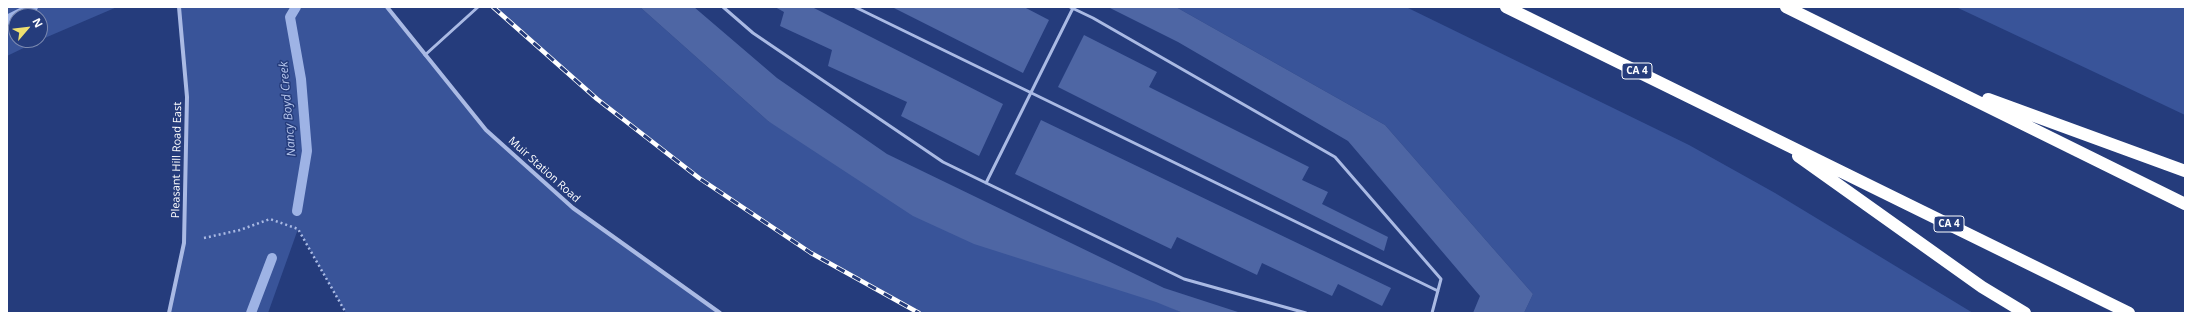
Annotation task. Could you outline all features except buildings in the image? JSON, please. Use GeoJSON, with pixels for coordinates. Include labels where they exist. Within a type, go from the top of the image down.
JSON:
{"type":"FeatureCollection","features":[{"type":"Feature","properties":{"kind":"highway","name":"CA 4"},"geometry":{"type":"LineString","coordinates":[[1506,7],[1768,134],[2129,313]]}},
{"type":"Feature","properties":{"kind":"highway"},"geometry":{"type":"LineString","coordinates":[[1786,7],[2185,204]]}},
{"type":"Feature","properties":{"kind":"highway"},"geometry":{"type":"LineString","coordinates":[[1931,79],[2185,171]]}},
{"type":"Feature","properties":{"kind":"highway"},"geometry":{"type":"LineString","coordinates":[[1768,134],[1982,287],[2025,313]]}},
{"type":"Feature","properties":{"kind":"street","name":"Pleasant Hill Road East"},"geometry":{"type":"LineString","coordinates":[[169,313],[184,242],[187,97],[179,7]]}},
{"type":"Feature","properties":{"kind":"street","name":"Muir Station Road"},"geometry":{"type":"LineString","coordinates":[[387,7],[486,130],[574,208],[720,313]]}},
{"type":"Feature","properties":{"kind":"lane"},"geometry":{"type":"LineString","coordinates":[[426,55],[478,7]]}},
{"type":"Feature","properties":{"kind":"lane"},"geometry":{"type":"LineString","coordinates":[[723,7],[753,33],[943,162],[1184,279],[1306,313]]}},
{"type":"Feature","properties":{"kind":"lane"},"geometry":{"type":"LineString","coordinates":[[855,7],[1438,291]]}},
{"type":"Feature","properties":{"kind":"lane"},"geometry":{"type":"LineString","coordinates":[[986,182],[1072,8],[1335,157],[1441,280],[1432,313]]}},
{"type":"Feature","properties":{"kind":"path"},"geometry":{"type":"LineString","coordinates":[[184,242],[240,230],[270,219],[298,228],[346,313]]}},
{"type":"Feature","properties":{"kind":"shaded area"},"geometry":{"type":"Polygon","coordinates":[[[7,7],[117,7],[48,37],[48,8],[8,8],[8,48],[24,48],[7,56],[7,7]]]}},
{"type":"Feature","properties":{"kind":"shaded area"},"geometry":{"type":"Polygon","coordinates":[[[179,7],[387,7],[486,130],[573,208],[720,313],[346,313],[298,229],[268,313],[169,313],[184,243],[187,97],[179,7]]]}},
{"type":"Feature","properties":{"kind":"shaded area"},"geometry":{"type":"Polygon","coordinates":[[[493,7],[640,7],[768,121],[1183,313],[919,313],[811,253],[699,178],[597,99],[493,7]]]}},
{"type":"Feature","properties":{"kind":"shaded area"},"geometry":{"type":"Polygon","coordinates":[[[1176,7],[1406,7],[1689,145],[1775,193],[1973,313],[1524,313],[1533,294],[1385,125],[1176,7]]]}},
{"type":"Feature","properties":{"kind":"shaded area"},"geometry":{"type":"Polygon","coordinates":[[[1956,7],[2185,7],[2185,115],[2090,70],[1956,7]]]}},
{"type":"Feature","properties":{"kind":"waterway"},"geometry":{"type":"LineString","coordinates":[[7,20],[33,7]]}},
{"type":"Feature","properties":{"kind":"waterway","name":"Nancy Boyd Creek"},"geometry":{"type":"LineString","coordinates":[[296,7],[290,17],[301,79],[307,151],[297,211]]}},
{"type":"Feature","properties":{"kind":"waterway","name":"Nancy Boyd Creek"},"geometry":{"type":"LineString","coordinates":[[251,313],[272,258]]}},
{"type":"Feature","properties":{"kind":"railway"},"geometry":{"type":"LineString","coordinates":[[493,7],[597,99],[699,178],[811,253],[919,313]]}}]}
